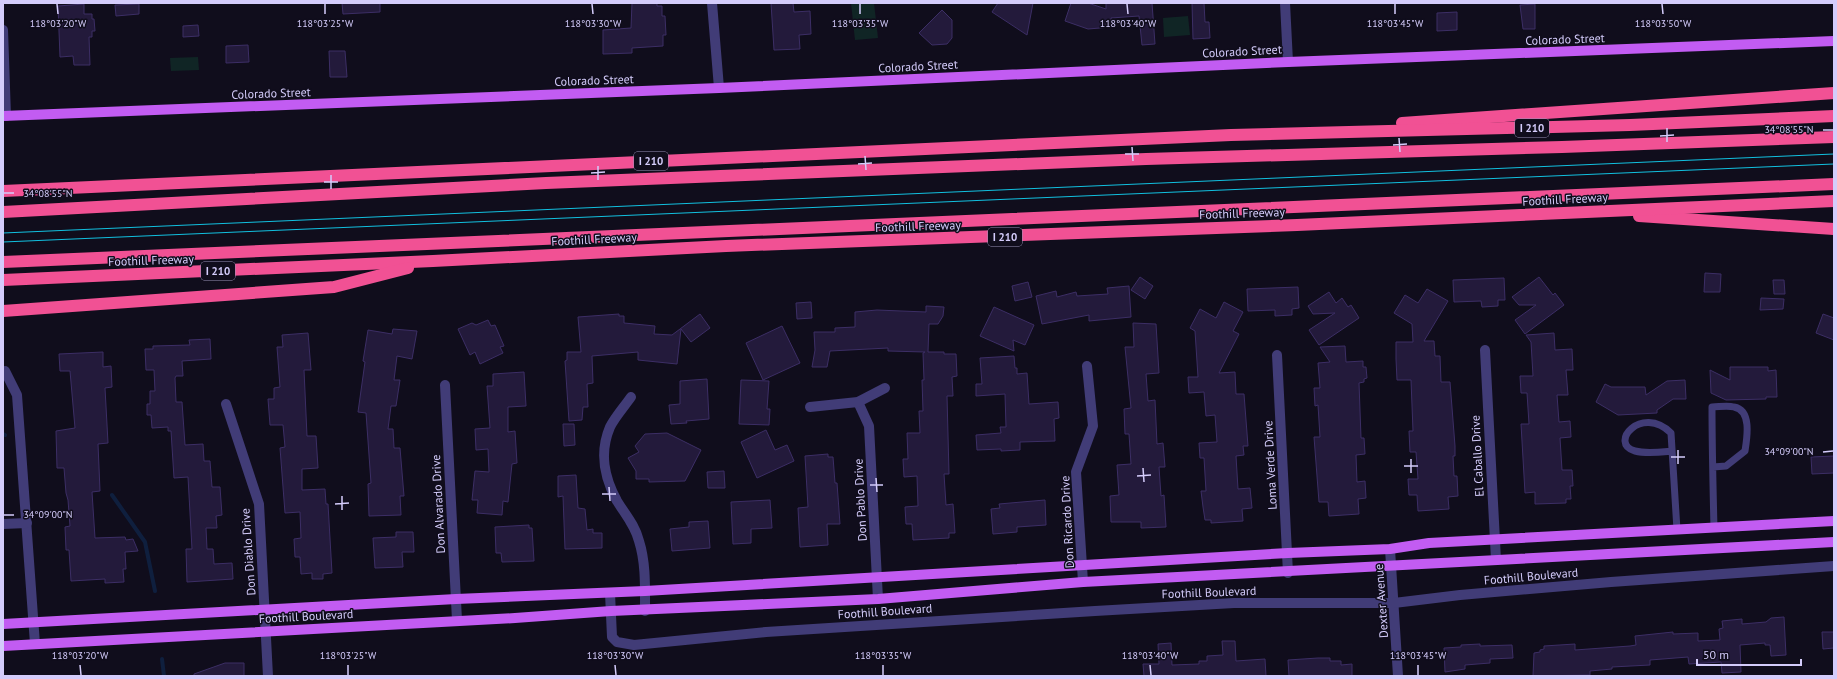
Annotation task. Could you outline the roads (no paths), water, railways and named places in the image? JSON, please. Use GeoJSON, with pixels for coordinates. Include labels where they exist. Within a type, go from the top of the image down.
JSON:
{"type":"FeatureCollection","features":[{"type":"Feature","properties":{"kind":"highway"},"geometry":{"type":"LineString","coordinates":[[1231,135],[1834,93]]}},
{"type":"Feature","properties":{"kind":"highway","name":"I 210"},"geometry":{"type":"LineString","coordinates":[[3,191],[1231,135],[1630,125],[1834,116]]}},
{"type":"Feature","properties":{"kind":"highway"},"geometry":{"type":"LineString","coordinates":[[3,212],[546,183],[1146,159],[1834,137]]}},
{"type":"Feature","properties":{"kind":"highway"},"geometry":{"type":"LineString","coordinates":[[3,262],[1834,184]]}},
{"type":"Feature","properties":{"kind":"highway","name":"Foothill Freeway"},"geometry":{"type":"LineString","coordinates":[[3,280],[433,261],[726,246],[1297,225],[1834,201]]}},
{"type":"Feature","properties":{"kind":"highway"},"geometry":{"type":"LineString","coordinates":[[1578,212],[1834,229]]}},
{"type":"Feature","properties":{"kind":"highway"},"geometry":{"type":"LineString","coordinates":[[3,311],[334,287],[433,261]]}},
{"type":"Feature","properties":{"kind":"main road","name":"Colorado Street"},"geometry":{"type":"LineString","coordinates":[[5,116],[719,88],[1288,62],[1834,41]]}},
{"type":"Feature","properties":{"kind":"main road","name":"Foothill Boulevard"},"geometry":{"type":"LineString","coordinates":[[3,624],[877,578],[1288,553],[1390,549],[1429,543],[1834,521]]}},
{"type":"Feature","properties":{"kind":"main road","name":"Foothill Boulevard"},"geometry":{"type":"LineString","coordinates":[[3,646],[611,611],[645,611],[878,599],[1083,582],[1288,573],[1834,542]]}},
{"type":"Feature","properties":{"kind":"street"},"geometry":{"type":"LineString","coordinates":[[712,3],[719,88]]}},
{"type":"Feature","properties":{"kind":"street"},"geometry":{"type":"LineString","coordinates":[[1285,3],[1288,62]]}},
{"type":"Feature","properties":{"kind":"street"},"geometry":{"type":"LineString","coordinates":[[3,30],[5,116]]}},
{"type":"Feature","properties":{"kind":"street","name":"El Caballo Drive"},"geometry":{"type":"LineString","coordinates":[[1485,350],[1496,560]]}},
{"type":"Feature","properties":{"kind":"street","name":"Loma Verde Drive"},"geometry":{"type":"LineString","coordinates":[[1277,355],[1288,573]]}},
{"type":"Feature","properties":{"kind":"street","name":"Don Ricardo Drive"},"geometry":{"type":"LineString","coordinates":[[1083,582],[1076,472],[1093,426],[1087,366]]}},
{"type":"Feature","properties":{"kind":"street"},"geometry":{"type":"LineString","coordinates":[[5,371],[17,395],[27,523],[34,644]]}},
{"type":"Feature","properties":{"kind":"street","name":"Don Alvarado Drive"},"geometry":{"type":"LineString","coordinates":[[445,385],[457,620]]}},
{"type":"Feature","properties":{"kind":"street"},"geometry":{"type":"LineString","coordinates":[[810,407],[858,402],[885,388]]}},
{"type":"Feature","properties":{"kind":"street"},"geometry":{"type":"LineString","coordinates":[[630,397],[610,427],[603,457],[607,478],[618,501],[633,524],[640,541],[645,591],[645,611]]}},
{"type":"Feature","properties":{"kind":"street","name":"Don Pablo Drive"},"geometry":{"type":"LineString","coordinates":[[858,402],[869,426],[878,599]]}},
{"type":"Feature","properties":{"kind":"street","name":"Don Diablo Drive"},"geometry":{"type":"LineString","coordinates":[[226,404],[259,504],[268,676]]}},
{"type":"Feature","properties":{"kind":"street"},"geometry":{"type":"LineString","coordinates":[[3,524],[27,523]]}},
{"type":"Feature","properties":{"kind":"street","name":"Dexter Avenue"},"geometry":{"type":"LineString","coordinates":[[1390,549],[1398,676]]}},
{"type":"Feature","properties":{"kind":"street","name":"Foothill Boulevard"},"geometry":{"type":"LineString","coordinates":[[610,593],[612,637],[617,642],[634,644],[766,632],[1234,603],[1394,603],[1460,595],[1611,582],[1834,566]]}},
{"type":"Feature","properties":{"kind":"lane"},"geometry":{"type":"LineString","coordinates":[[1713,467],[1726,466],[1745,451],[1748,434],[1746,419],[1742,411],[1735,407],[1712,407],[1714,528]]}},
{"type":"Feature","properties":{"kind":"lane"},"geometry":{"type":"LineString","coordinates":[[1672,451],[1633,451],[1627,446],[1625,439],[1628,431],[1635,425],[1646,422],[1655,423],[1665,427],[1672,433],[1677,530]]}},
{"type":"Feature","properties":{"kind":"waterway"},"geometry":{"type":"LineString","coordinates":[[112,495],[145,542],[155,591]]}},
{"type":"Feature","properties":{"kind":"waterway"},"geometry":{"type":"LineString","coordinates":[[162,659],[164,676]]}},
{"type":"Feature","properties":{"kind":"tram line"},"geometry":{"type":"LineString","coordinates":[[3,233],[1834,154]]}},
{"type":"Feature","properties":{"kind":"tram line"},"geometry":{"type":"LineString","coordinates":[[3,242],[1834,164]]}}]}
